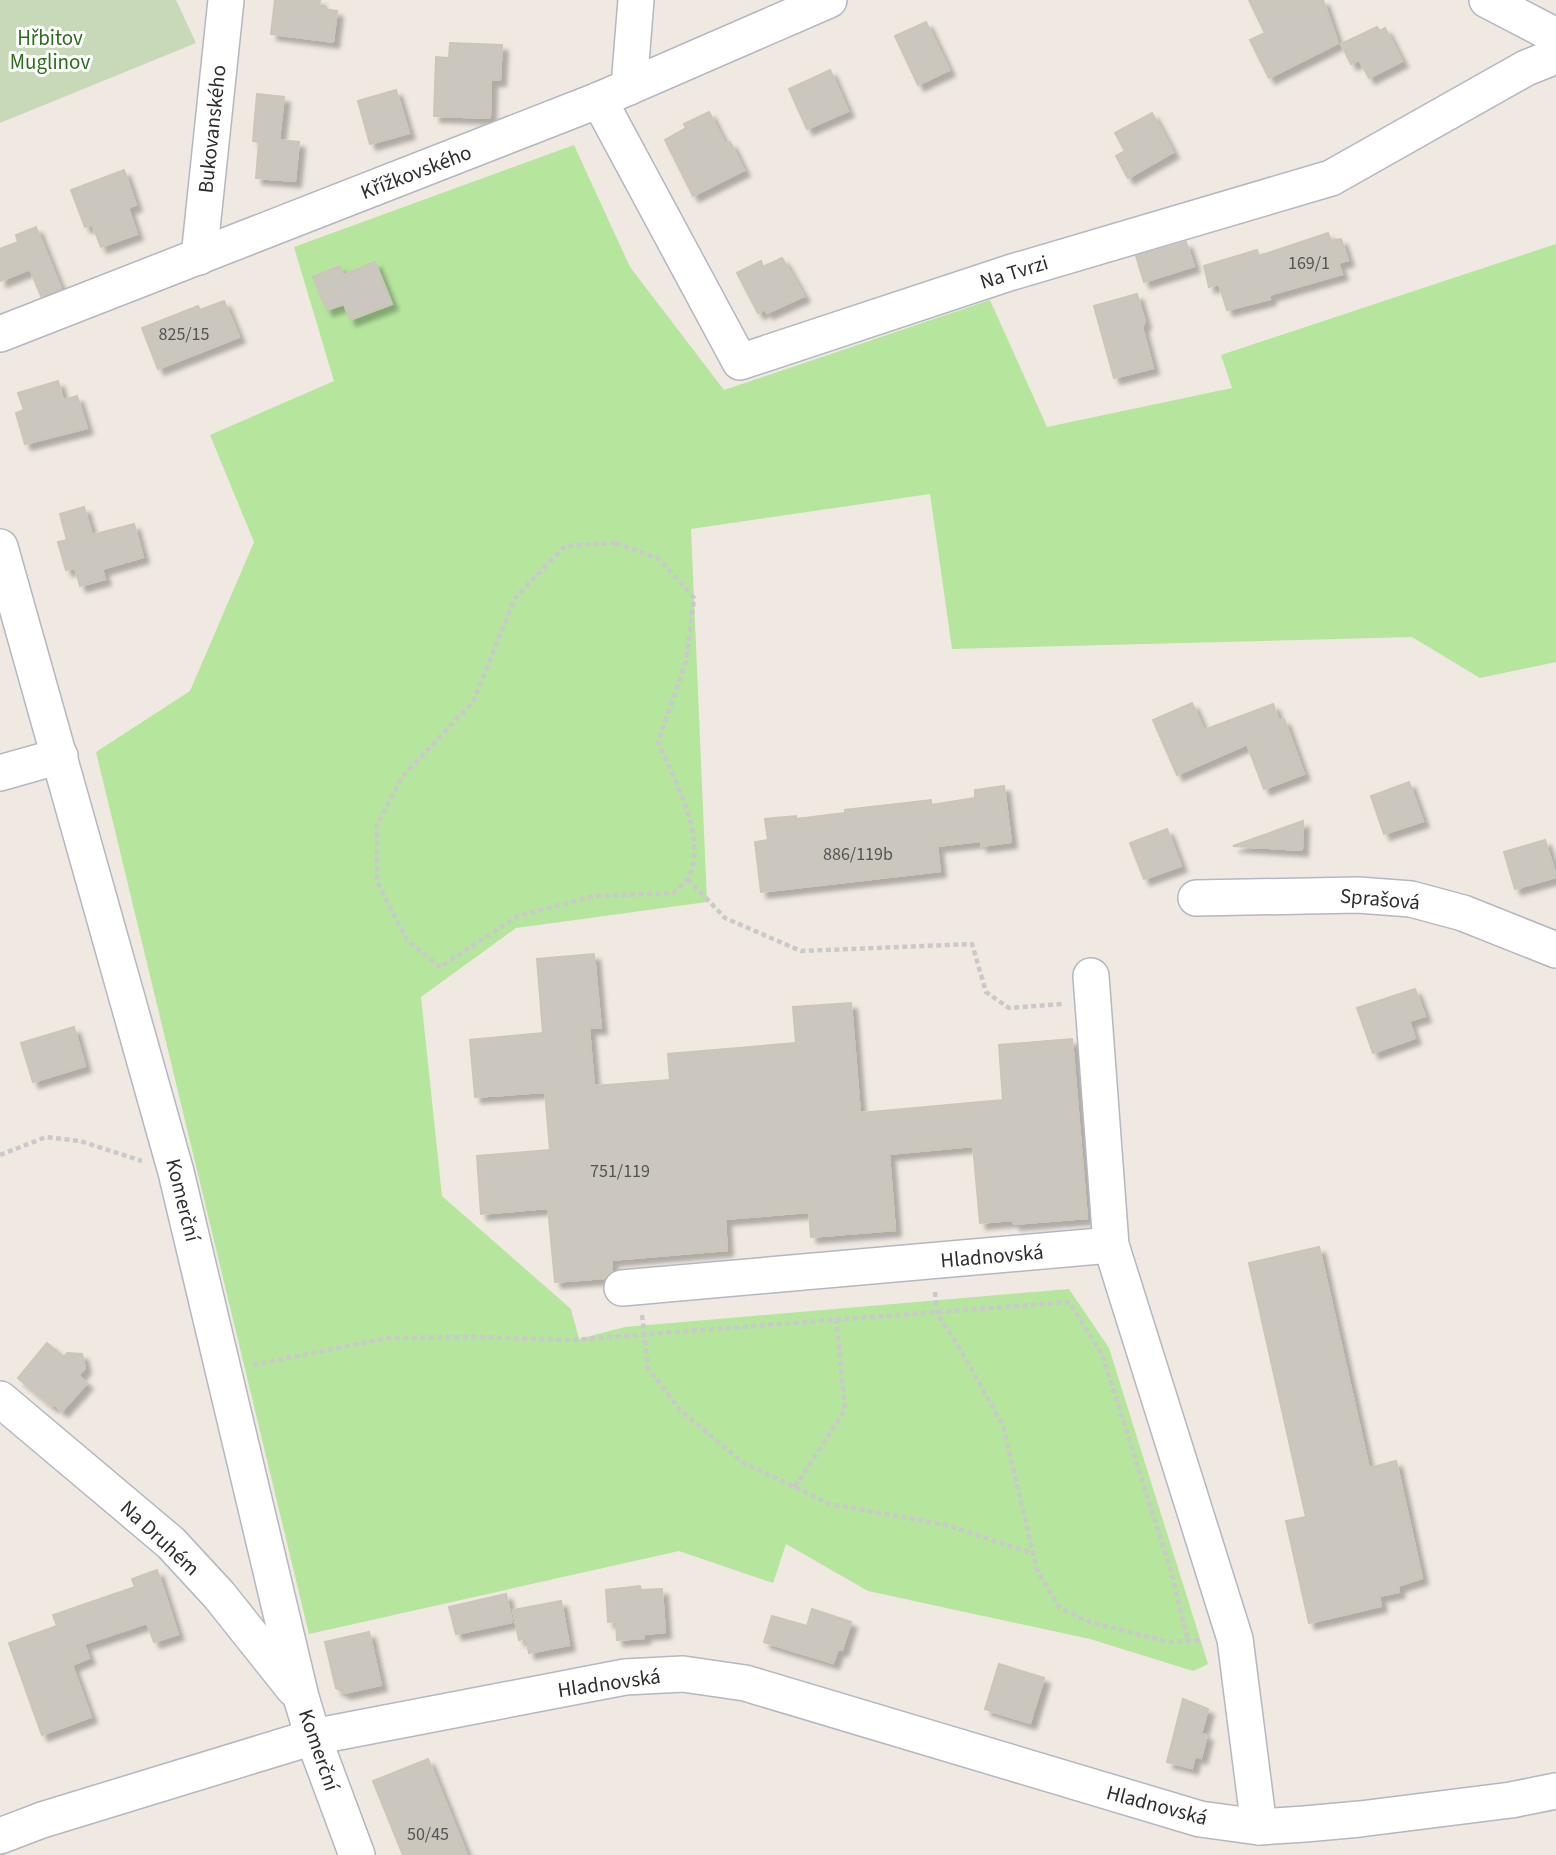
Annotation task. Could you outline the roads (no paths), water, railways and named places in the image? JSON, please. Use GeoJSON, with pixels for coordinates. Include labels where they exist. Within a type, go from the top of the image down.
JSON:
{"type":"FeatureCollection","features":[{"type":"Feature","properties":{"kind":"street","name":"Bukovanského"},"geometry":{"type":"LineString","coordinates":[[199,257],[226,0]]}},
{"type":"Feature","properties":{"kind":"street"},"geometry":{"type":"LineString","coordinates":[[614,94],[636,0]]}},
{"type":"Feature","properties":{"kind":"street","name":"Křížkovského"},"geometry":{"type":"LineString","coordinates":[[0,334],[614,94],[829,0]]}},
{"type":"Feature","properties":{"kind":"street"},"geometry":{"type":"LineString","coordinates":[[1487,0],[1556,36]]}},
{"type":"Feature","properties":{"kind":"street","name":"Na Tvrzi"},"geometry":{"type":"LineString","coordinates":[[614,94],[740,362],[1009,273],[1331,178],[1526,68],[1556,56]]}},
{"type":"Feature","properties":{"kind":"street","name":"Komerční"},"geometry":{"type":"LineString","coordinates":[[0,547],[176,1172],[301,1697],[357,1855]]}},
{"type":"Feature","properties":{"kind":"street"},"geometry":{"type":"LineString","coordinates":[[0,773],[60,756]]}},
{"type":"Feature","properties":{"kind":"street","name":"Sprašová"},"geometry":{"type":"LineString","coordinates":[[1196,898],[1358,895],[1410,899],[1463,913],[1556,950]]}},
{"type":"Feature","properties":{"kind":"street"},"geometry":{"type":"LineString","coordinates":[[1092,989],[1111,1245],[1235,1639],[1259,1827]]}},
{"type":"Feature","properties":{"kind":"street","name":"Hladnovská"},"geometry":{"type":"LineString","coordinates":[[630,1287],[1111,1245]]}},
{"type":"Feature","properties":{"kind":"street","name":"Na Druhém"},"geometry":{"type":"LineString","coordinates":[[0,1399],[171,1543],[219,1595],[301,1697]]}},
{"type":"Feature","properties":{"kind":"street","name":"Hladnovská"},"geometry":{"type":"LineString","coordinates":[[0,1836],[42,1820],[313,1737],[625,1677],[683,1674],[744,1683],[1200,1819],[1259,1827],[1360,1819],[1511,1800],[1556,1791]]}},
{"type":"Feature","properties":{"kind":"park label","name":"Hřbitov Muglinov"},"geometry":{"type":"Point","coordinates":[50,50]}}]}
